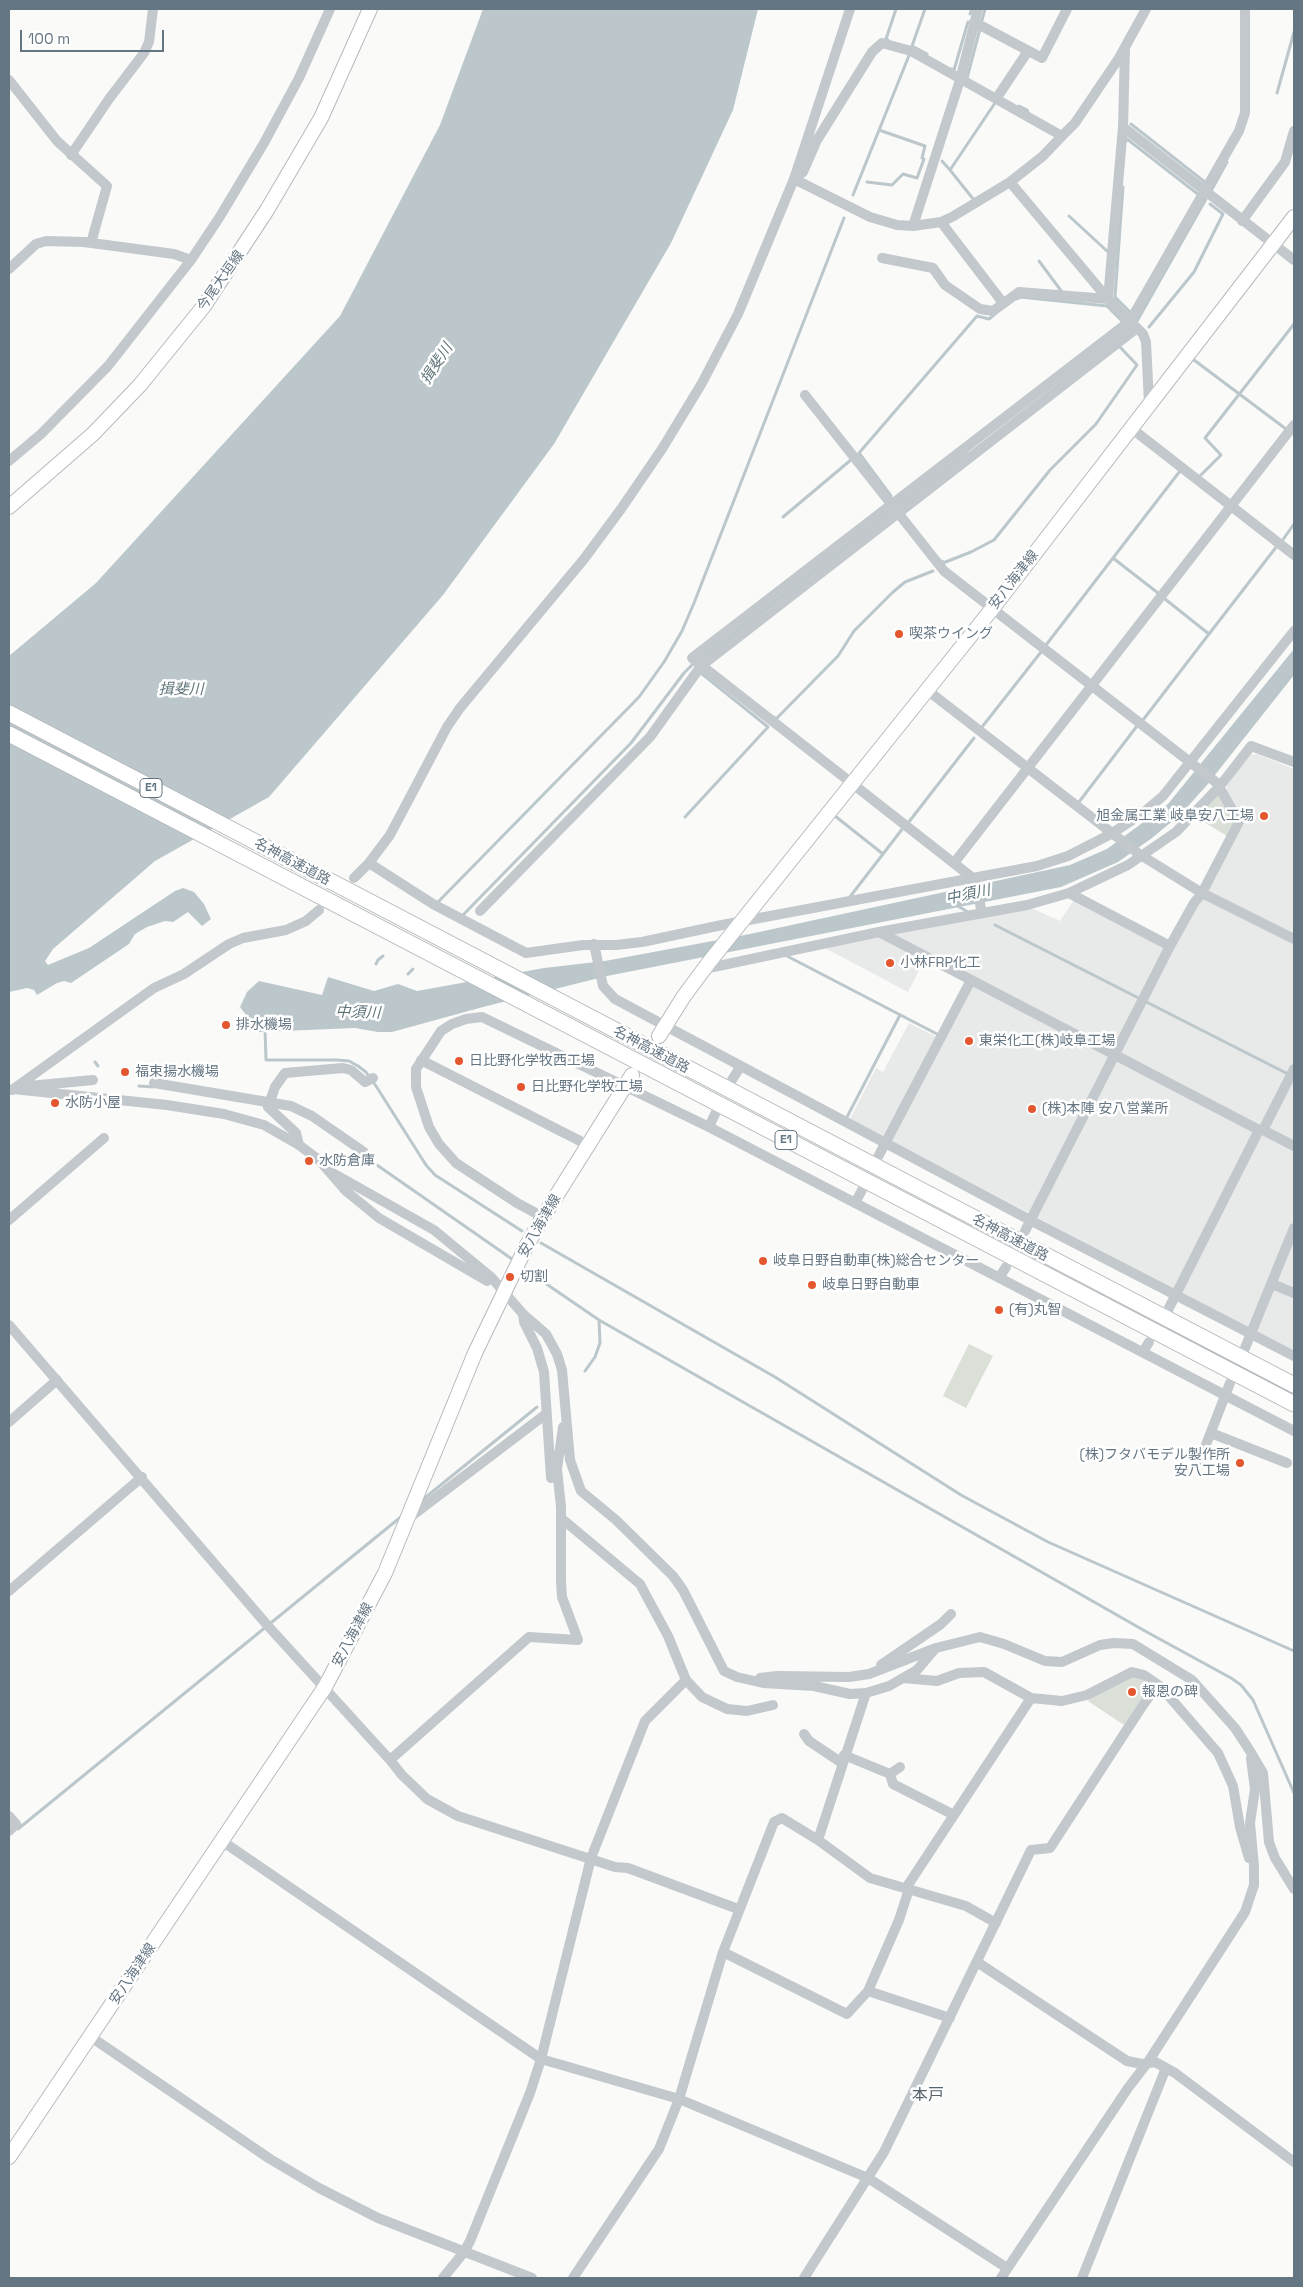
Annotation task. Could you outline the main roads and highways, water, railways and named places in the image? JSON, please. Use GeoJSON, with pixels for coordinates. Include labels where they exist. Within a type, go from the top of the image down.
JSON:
{"type":"FeatureCollection","features":[{"type":"Feature","properties":{"kind":"highway","name":"名神高速道路"},"geometry":{"type":"LineString","coordinates":[[9,714],[1294,1385]]}},
{"type":"Feature","properties":{"kind":"highway","name":"名神高速道路"},"geometry":{"type":"LineString","coordinates":[[9,734],[278,876],[1294,1404]]}},
{"type":"Feature","properties":{"kind":"main road","name":"今尾大垣線"},"geometry":{"type":"LineString","coordinates":[[9,507],[93,434],[140,385],[204,306],[267,210],[321,118],[370,9]]}},
{"type":"Feature","properties":{"kind":"main road","name":"安八海津線"},"geometry":{"type":"LineString","coordinates":[[662,1032],[684,996],[707,965],[992,609],[1294,217]]}},
{"type":"Feature","properties":{"kind":"main road","name":"安八海津線"},"geometry":{"type":"LineString","coordinates":[[9,2157],[325,1687],[385,1573],[475,1353],[504,1292],[543,1217],[628,1081]]}},
{"type":"Feature","properties":{"kind":"water","name":"揖斐川"},"geometry":{"type":"Polygon","coordinates":[[[483,9],[758,9],[733,110],[671,243],[554,444],[443,595],[269,797],[155,861],[53,949],[45,961],[48,965],[89,948],[175,891],[183,888],[194,892],[204,904],[211,919],[202,926],[188,912],[173,922],[165,921],[147,927],[135,934],[129,944],[71,983],[64,981],[57,983],[37,995],[34,990],[27,988],[9,992],[9,656],[96,583],[340,316],[440,125],[483,9]]]}},
{"type":"Feature","properties":{"kind":"water","name":"中須川"},"geometry":{"type":"Polygon","coordinates":[[[1294,649],[1294,675],[1207,785],[1181,814],[1152,838],[1118,862],[1061,887],[607,976],[392,1032],[378,1032],[355,1028],[259,1032],[240,1007],[247,992],[259,981],[322,995],[328,977],[374,991],[398,984],[417,991],[544,968],[605,961],[745,935],[1070,865],[1107,849],[1168,804],[1294,649]]]}},
{"type":"Feature","properties":{"kind":"waterway"},"geometry":{"type":"LineString","coordinates":[[888,40],[886,39],[896,9]]}},
{"type":"Feature","properties":{"kind":"waterway"},"geometry":{"type":"LineString","coordinates":[[912,46],[925,9]]}},
{"type":"Feature","properties":{"kind":"waterway"},"geometry":{"type":"LineString","coordinates":[[970,14],[972,9]]}},
{"type":"Feature","properties":{"kind":"waterway"},"geometry":{"type":"LineString","coordinates":[[982,20],[985,9]]}},
{"type":"Feature","properties":{"kind":"waterway"},"geometry":{"type":"LineString","coordinates":[[951,69],[954,70],[968,22]]}},
{"type":"Feature","properties":{"kind":"waterway"},"geometry":{"type":"LineString","coordinates":[[967,78],[980,29]]}},
{"type":"Feature","properties":{"kind":"waterway"},"geometry":{"type":"LineString","coordinates":[[1277,93],[1294,32]]}},
{"type":"Feature","properties":{"kind":"waterway"},"geometry":{"type":"LineString","coordinates":[[912,46],[927,54]]}},
{"type":"Feature","properties":{"kind":"waterway"},"geometry":{"type":"LineString","coordinates":[[853,195],[910,53]]}},
{"type":"Feature","properties":{"kind":"waterway"},"geometry":{"type":"LineString","coordinates":[[974,200],[950,170],[995,103]]}},
{"type":"Feature","properties":{"kind":"waterway"},"geometry":{"type":"LineString","coordinates":[[1019,106],[1027,110],[1028,113]]}},
{"type":"Feature","properties":{"kind":"waterway"},"geometry":{"type":"LineString","coordinates":[[1131,124],[1206,183]]}},
{"type":"Feature","properties":{"kind":"waterway"},"geometry":{"type":"LineString","coordinates":[[867,182],[892,185],[903,174],[917,178],[924,159],[922,158],[925,146],[879,130]]}},
{"type":"Feature","properties":{"kind":"waterway"},"geometry":{"type":"LineString","coordinates":[[1126,141],[1127,139],[1199,195]]}},
{"type":"Feature","properties":{"kind":"waterway"},"geometry":{"type":"LineString","coordinates":[[942,161],[950,170]]}},
{"type":"Feature","properties":{"kind":"waterway"},"geometry":{"type":"LineString","coordinates":[[1211,191],[1227,162]]}},
{"type":"Feature","properties":{"kind":"waterway"},"geometry":{"type":"LineString","coordinates":[[1123,187],[1115,297],[1131,313]]}},
{"type":"Feature","properties":{"kind":"waterway"},"geometry":{"type":"LineString","coordinates":[[1137,321],[1206,199]]}},
{"type":"Feature","properties":{"kind":"waterway"},"geometry":{"type":"LineString","coordinates":[[1149,327],[1194,272],[1223,214],[1210,204]]}},
{"type":"Feature","properties":{"kind":"waterway"},"geometry":{"type":"LineString","coordinates":[[1069,216],[1107,251]]}},
{"type":"Feature","properties":{"kind":"waterway"},"geometry":{"type":"LineString","coordinates":[[438,902],[639,697],[664,662],[682,631],[694,603],[844,218]]}},
{"type":"Feature","properties":{"kind":"waterway"},"geometry":{"type":"LineString","coordinates":[[1039,261],[1062,292]]}},
{"type":"Feature","properties":{"kind":"waterway"},"geometry":{"type":"LineString","coordinates":[[1017,299],[1020,297],[1107,306],[1122,321]]}},
{"type":"Feature","properties":{"kind":"waterway"},"geometry":{"type":"LineString","coordinates":[[891,496],[859,453],[977,316],[989,319],[995,314]]}},
{"type":"Feature","properties":{"kind":"waterway"},"geometry":{"type":"LineString","coordinates":[[1199,477],[1221,455],[1205,438],[1294,324]]}},
{"type":"Feature","properties":{"kind":"waterway"},"geometry":{"type":"LineString","coordinates":[[942,561],[943,563],[971,552],[994,540],[1050,470],[1096,424],[1137,365],[1120,347]]}},
{"type":"Feature","properties":{"kind":"waterway"},"geometry":{"type":"LineString","coordinates":[[1194,360],[1286,429]]}},
{"type":"Feature","properties":{"kind":"waterway"},"geometry":{"type":"LineString","coordinates":[[900,505],[967,452]]}},
{"type":"Feature","properties":{"kind":"waterway"},"geometry":{"type":"LineString","coordinates":[[783,517],[852,459]]}},
{"type":"Feature","properties":{"kind":"waterway"},"geometry":{"type":"LineString","coordinates":[[1046,645],[1180,471]]}},
{"type":"Feature","properties":{"kind":"waterway"},"geometry":{"type":"LineString","coordinates":[[700,660],[892,510]]}},
{"type":"Feature","properties":{"kind":"waterway"},"geometry":{"type":"LineString","coordinates":[[1282,541],[1294,524]]}},
{"type":"Feature","properties":{"kind":"waterway"},"geometry":{"type":"LineString","coordinates":[[1209,634],[1277,546]]}},
{"type":"Feature","properties":{"kind":"waterway"},"geometry":{"type":"LineString","coordinates":[[1113,558],[1158,593]]}},
{"type":"Feature","properties":{"kind":"waterway"},"geometry":{"type":"LineString","coordinates":[[774,717],[776,719],[838,656],[854,631],[893,592],[905,582],[933,571]]}},
{"type":"Feature","properties":{"kind":"waterway"},"geometry":{"type":"LineString","coordinates":[[1143,720],[1209,634],[1165,599]]}},
{"type":"Feature","properties":{"kind":"waterway"},"geometry":{"type":"LineString","coordinates":[[982,727],[1041,652]]}},
{"type":"Feature","properties":{"kind":"waterway"},"geometry":{"type":"LineString","coordinates":[[462,916],[631,743],[684,673],[694,663]]}},
{"type":"Feature","properties":{"kind":"waterway"},"geometry":{"type":"LineString","coordinates":[[685,817],[768,727],[701,673]]}},
{"type":"Feature","properties":{"kind":"waterway"},"geometry":{"type":"LineString","coordinates":[[1079,802],[1137,726]]}},
{"type":"Feature","properties":{"kind":"waterway"},"geometry":{"type":"LineString","coordinates":[[908,823],[974,738]]}},
{"type":"Feature","properties":{"kind":"waterway"},"geometry":{"type":"LineString","coordinates":[[835,816],[883,854],[849,898]]}},
{"type":"Feature","properties":{"kind":"waterway"},"geometry":{"type":"LineString","coordinates":[[883,854],[903,828]]}},
{"type":"Feature","properties":{"kind":"waterway","name":"中須川"},"geometry":{"type":"LineString","coordinates":[[956,905],[968,912]]}},
{"type":"Feature","properties":{"kind":"waterway"},"geometry":{"type":"LineString","coordinates":[[995,925],[1286,1073]]}},
{"type":"Feature","properties":{"kind":"waterway"},"geometry":{"type":"LineString","coordinates":[[785,955],[937,1034]]}},
{"type":"Feature","properties":{"kind":"waterway"},"geometry":{"type":"LineString","coordinates":[[376,964],[383,956]]}},
{"type":"Feature","properties":{"kind":"waterway"},"geometry":{"type":"LineString","coordinates":[[408,974],[413,969]]}},
{"type":"Feature","properties":{"kind":"waterway"},"geometry":{"type":"LineString","coordinates":[[847,1117],[900,1015]]}},
{"type":"Feature","properties":{"kind":"waterway"},"geometry":{"type":"LineString","coordinates":[[265,1028],[266,1060],[349,1061],[366,1072],[426,1165],[435,1175],[522,1231]]}},
{"type":"Feature","properties":{"kind":"waterway"},"geometry":{"type":"LineString","coordinates":[[95,1062],[98,1066]]}},
{"type":"Feature","properties":{"kind":"waterway"},"geometry":{"type":"LineString","coordinates":[[139,1086],[153,1087]]}},
{"type":"Feature","properties":{"kind":"waterway"},"geometry":{"type":"LineString","coordinates":[[364,1156],[512,1259]]}},
{"type":"Feature","properties":{"kind":"waterway"},"geometry":{"type":"LineString","coordinates":[[541,1243],[775,1377],[961,1495],[1048,1542],[1294,1651]]}},
{"type":"Feature","properties":{"kind":"waterway"},"geometry":{"type":"LineString","coordinates":[[523,1268],[599,1320],[1231,1678],[1241,1685],[1253,1700],[1294,1793]]}},
{"type":"Feature","properties":{"kind":"waterway"},"geometry":{"type":"LineString","coordinates":[[585,1371],[595,1357],[600,1343],[599,1320]]}},
{"type":"Feature","properties":{"kind":"waterway"},"geometry":{"type":"LineString","coordinates":[[421,1501],[537,1407]]}},
{"type":"Feature","properties":{"kind":"waterway"},"geometry":{"type":"LineString","coordinates":[[18,1829],[402,1516]]}},
{"type":"Feature","properties":{"kind":"place","name":"喫茶ウイング"},"geometry":{"type":"Point","coordinates":[899,634]}},
{"type":"Feature","properties":{"kind":"place","name":"旭金属工業 岐阜安八工場"},"geometry":{"type":"Point","coordinates":[1264,816]}},
{"type":"Feature","properties":{"kind":"place","name":"小林FRP化工"},"geometry":{"type":"Point","coordinates":[890,963]}},
{"type":"Feature","properties":{"kind":"place","name":"排水機場"},"geometry":{"type":"Point","coordinates":[226,1025]}},
{"type":"Feature","properties":{"kind":"place","name":"東栄化工(株)岐阜工場"},"geometry":{"type":"Point","coordinates":[969,1041]}},
{"type":"Feature","properties":{"kind":"place","name":"日比野化学牧西工場"},"geometry":{"type":"Point","coordinates":[459,1061]}},
{"type":"Feature","properties":{"kind":"place","name":"福束揚水機場"},"geometry":{"type":"Point","coordinates":[125,1072]}},
{"type":"Feature","properties":{"kind":"place","name":"日比野化学牧工場"},"geometry":{"type":"Point","coordinates":[521,1087]}},
{"type":"Feature","properties":{"kind":"place","name":"水防小屋"},"geometry":{"type":"Point","coordinates":[55,1103]}},
{"type":"Feature","properties":{"kind":"place","name":"(株)本陣 安八営業所"},"geometry":{"type":"Point","coordinates":[1032,1109]}},
{"type":"Feature","properties":{"kind":"place","name":"水防倉庫"},"geometry":{"type":"Point","coordinates":[309,1161]}},
{"type":"Feature","properties":{"kind":"place","name":"岐阜日野自動車(株)総合センター"},"geometry":{"type":"Point","coordinates":[763,1261]}},
{"type":"Feature","properties":{"kind":"place","name":"切割"},"geometry":{"type":"Point","coordinates":[510,1277]}},
{"type":"Feature","properties":{"kind":"place","name":"岐阜日野自動車"},"geometry":{"type":"Point","coordinates":[812,1285]}},
{"type":"Feature","properties":{"kind":"place","name":"(有)丸智"},"geometry":{"type":"Point","coordinates":[999,1310]}},
{"type":"Feature","properties":{"kind":"place","name":"(株)フタバモデル製作所 安八工場"},"geometry":{"type":"Point","coordinates":[1240,1463]}},
{"type":"Feature","properties":{"kind":"place","name":"報恩の碑"},"geometry":{"type":"Point","coordinates":[1132,1692]}},
{"type":"Feature","properties":{"kind":"district","name":"本戸"},"geometry":{"type":"Point","coordinates":[928,2096]}}]}
